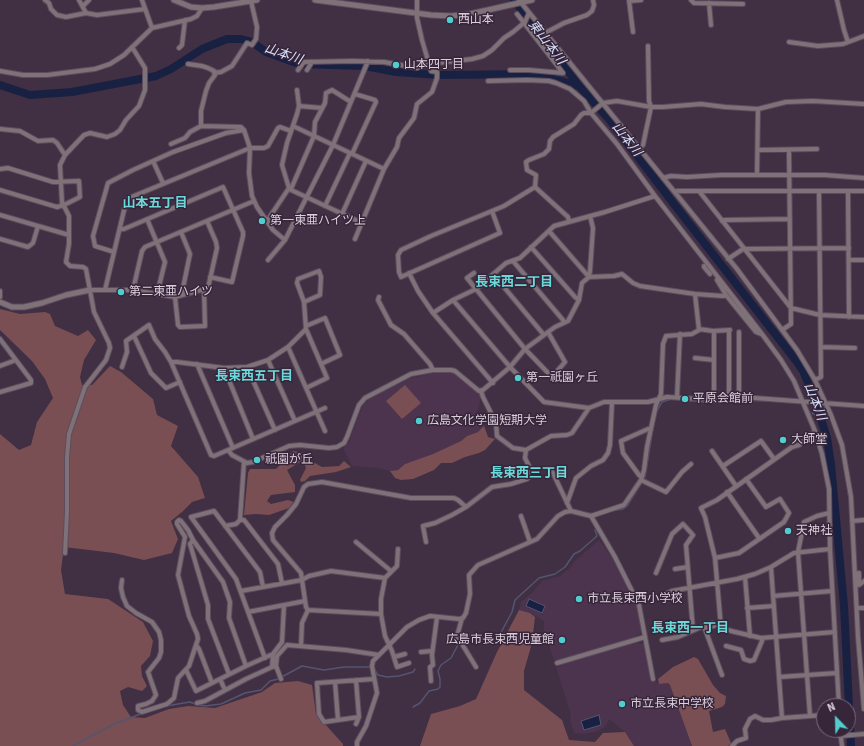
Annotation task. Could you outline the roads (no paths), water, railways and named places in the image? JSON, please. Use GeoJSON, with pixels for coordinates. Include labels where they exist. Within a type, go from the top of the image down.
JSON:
{"type":"FeatureCollection","features":[{"type":"Feature","properties":{"kind":"street"},"geometry":{"type":"LineString","coordinates":[[45,0],[50,3],[51,9],[57,15],[66,17],[86,13],[97,15],[145,9]]}},
{"type":"Feature","properties":{"kind":"street"},"geometry":{"type":"LineString","coordinates":[[79,0],[86,13]]}},
{"type":"Feature","properties":{"kind":"street"},"geometry":{"type":"LineString","coordinates":[[83,6],[89,0]]}},
{"type":"Feature","properties":{"kind":"street"},"geometry":{"type":"LineString","coordinates":[[142,0],[152,28]]}},
{"type":"Feature","properties":{"kind":"street"},"geometry":{"type":"LineString","coordinates":[[174,0],[191,7],[202,8],[257,0]]}},
{"type":"Feature","properties":{"kind":"street"},"geometry":{"type":"LineString","coordinates":[[314,0],[334,1],[417,13],[444,15],[470,14],[532,0]]}},
{"type":"Feature","properties":{"kind":"street"},"geometry":{"type":"LineString","coordinates":[[355,239],[384,169],[397,147],[399,138],[414,118],[417,104],[432,92],[437,78],[437,72],[431,71],[420,33],[417,0]]}},
{"type":"Feature","properties":{"kind":"street"},"geometry":{"type":"LineString","coordinates":[[545,33],[564,23],[587,15],[592,10],[594,5],[593,0]]}},
{"type":"Feature","properties":{"kind":"street"},"geometry":{"type":"LineString","coordinates":[[633,32],[630,0],[641,0]]}},
{"type":"Feature","properties":{"kind":"street"},"geometry":{"type":"LineString","coordinates":[[691,0],[694,3],[742,4]]}},
{"type":"Feature","properties":{"kind":"street"},"geometry":{"type":"LineString","coordinates":[[837,0],[848,42]]}},
{"type":"Feature","properties":{"kind":"street"},"geometry":{"type":"LineString","coordinates":[[214,73],[227,70],[236,61],[241,50],[247,43],[252,45],[256,39],[257,27],[251,1]]}},
{"type":"Feature","properties":{"kind":"street"},"geometry":{"type":"LineString","coordinates":[[520,2],[640,148],[728,259],[797,350],[815,380],[842,444],[850,497],[864,709]]}},
{"type":"Feature","properties":{"kind":"street"},"geometry":{"type":"LineString","coordinates":[[709,3],[711,25]]}},
{"type":"Feature","properties":{"kind":"street"},"geometry":{"type":"LineString","coordinates":[[0,71],[23,75],[47,75],[95,69],[110,64],[124,55],[152,28],[191,19],[197,16],[202,8]]}},
{"type":"Feature","properties":{"kind":"street"},"geometry":{"type":"LineString","coordinates":[[298,70],[304,62],[368,61],[384,62],[417,68],[430,64],[472,59],[483,56],[492,50],[524,22],[529,13]]}},
{"type":"Feature","properties":{"kind":"street"},"geometry":{"type":"LineString","coordinates":[[510,70],[529,70],[563,74],[524,22],[516,14]]}},
{"type":"Feature","properties":{"kind":"street"},"geometry":{"type":"LineString","coordinates":[[179,48],[182,45],[185,20]]}},
{"type":"Feature","properties":{"kind":"street"},"geometry":{"type":"LineString","coordinates":[[789,42],[818,46],[843,44],[864,36]]}},
{"type":"Feature","properties":{"kind":"street"},"geometry":{"type":"LineString","coordinates":[[640,148],[643,145],[651,107],[649,101],[648,46]]}},
{"type":"Feature","properties":{"kind":"street"},"geometry":{"type":"LineString","coordinates":[[65,554],[67,457],[69,434],[85,387],[106,360],[110,348],[94,312],[86,269],[83,267],[70,266],[66,262],[69,235],[69,216],[62,202],[60,165],[65,155],[87,133],[107,137],[115,134],[120,130],[126,120],[134,113],[142,102],[146,80],[145,68],[132,47]]}},
{"type":"Feature","properties":{"kind":"street"},"geometry":{"type":"LineString","coordinates":[[268,260],[285,240],[307,197],[333,145],[368,61]]}},
{"type":"Feature","properties":{"kind":"street"},"geometry":{"type":"LineString","coordinates":[[308,70],[312,62]]}},
{"type":"Feature","properties":{"kind":"street"},"geometry":{"type":"LineString","coordinates":[[188,64],[202,66],[214,71],[214,73]]}},
{"type":"Feature","properties":{"kind":"street"},"geometry":{"type":"LineString","coordinates":[[201,126],[201,111],[209,82],[215,75],[214,73]]}},
{"type":"Feature","properties":{"kind":"street"},"geometry":{"type":"LineString","coordinates":[[488,81],[541,80],[556,83],[570,89],[578,95],[711,272],[762,334],[805,401],[822,454],[829,489],[830,548],[839,698]]}},
{"type":"Feature","properties":{"kind":"street"},"geometry":{"type":"LineString","coordinates":[[296,90],[299,106],[282,165],[290,189],[362,223]]}},
{"type":"Feature","properties":{"kind":"street"},"geometry":{"type":"LineString","coordinates":[[267,221],[290,189],[314,136],[315,122],[325,103],[326,93],[332,90],[351,102]]}},
{"type":"Feature","properties":{"kind":"street"},"geometry":{"type":"LineString","coordinates":[[325,206],[376,102],[375,100],[355,94]]}},
{"type":"Feature","properties":{"kind":"street"},"geometry":{"type":"LineString","coordinates":[[535,187],[536,175],[527,170],[526,162],[544,154],[549,149],[550,141],[553,137],[574,124],[581,115],[584,113],[591,113],[603,103],[617,101],[651,107],[701,104],[758,109],[786,102],[813,101],[864,104]]}},
{"type":"Feature","properties":{"kind":"street"},"geometry":{"type":"LineString","coordinates":[[299,106],[322,108]]}},
{"type":"Feature","properties":{"kind":"street"},"geometry":{"type":"LineString","coordinates":[[757,175],[758,109]]}},
{"type":"Feature","properties":{"kind":"street"},"geometry":{"type":"LineString","coordinates":[[171,144],[185,138],[190,132],[201,126],[242,127],[250,148],[249,174],[252,196],[257,207],[273,230],[285,240]]}},
{"type":"Feature","properties":{"kind":"street"},"geometry":{"type":"LineString","coordinates":[[105,290],[126,202],[129,198],[250,148],[264,148],[268,146],[280,127],[292,128],[314,136],[384,169]]}},
{"type":"Feature","properties":{"kind":"street"},"geometry":{"type":"LineString","coordinates":[[0,129],[20,130],[38,141],[53,140],[57,143],[65,155]]}},
{"type":"Feature","properties":{"kind":"street"},"geometry":{"type":"LineString","coordinates":[[114,252],[95,246],[93,236],[108,183],[153,161],[226,133],[244,130]]}},
{"type":"Feature","properties":{"kind":"street"},"geometry":{"type":"LineString","coordinates":[[758,150],[817,149]]}},
{"type":"Feature","properties":{"kind":"street"},"geometry":{"type":"LineString","coordinates":[[782,330],[791,324],[790,150]]}},
{"type":"Feature","properties":{"kind":"street"},"geometry":{"type":"LineString","coordinates":[[153,161],[163,183]]}},
{"type":"Feature","properties":{"kind":"street"},"geometry":{"type":"LineString","coordinates":[[342,214],[366,161]]}},
{"type":"Feature","properties":{"kind":"street"},"geometry":{"type":"LineString","coordinates":[[0,169],[8,168],[53,182],[79,181],[80,198],[57,207],[0,190]]}},
{"type":"Feature","properties":{"kind":"street"},"geometry":{"type":"LineString","coordinates":[[663,178],[671,176],[686,177],[721,175],[825,175],[864,178]]}},
{"type":"Feature","properties":{"kind":"street"},"geometry":{"type":"LineString","coordinates":[[120,229],[124,229],[147,220],[223,187],[243,232],[232,282],[210,277]]}},
{"type":"Feature","properties":{"kind":"street"},"geometry":{"type":"LineString","coordinates":[[492,211],[500,233],[401,277],[399,272],[398,255],[401,250],[431,236],[504,206],[535,187]]}},
{"type":"Feature","properties":{"kind":"street"},"geometry":{"type":"LineString","coordinates":[[535,187],[568,216],[569,222]]}},
{"type":"Feature","properties":{"kind":"street"},"geometry":{"type":"LineString","coordinates":[[699,191],[790,308],[820,315],[864,318]]}},
{"type":"Feature","properties":{"kind":"street"},"geometry":{"type":"LineString","coordinates":[[815,380],[821,377],[819,191]]}},
{"type":"Feature","properties":{"kind":"street"},"geometry":{"type":"LineString","coordinates":[[848,191],[849,317]]}},
{"type":"Feature","properties":{"kind":"street"},"geometry":{"type":"LineString","coordinates":[[675,192],[864,191]]}},
{"type":"Feature","properties":{"kind":"street"},"geometry":{"type":"LineString","coordinates":[[433,313],[453,300],[476,290],[506,263],[513,262],[520,258],[554,226],[654,196]]}},
{"type":"Feature","properties":{"kind":"street"},"geometry":{"type":"LineString","coordinates":[[132,290],[142,251],[145,247],[254,201]]}},
{"type":"Feature","properties":{"kind":"street"},"geometry":{"type":"LineString","coordinates":[[0,215],[69,235]]}},
{"type":"Feature","properties":{"kind":"street"},"geometry":{"type":"LineString","coordinates":[[481,391],[510,367],[525,349],[555,327],[568,321],[579,300],[582,283],[588,277],[590,271],[593,228],[590,216]]}},
{"type":"Feature","properties":{"kind":"street"},"geometry":{"type":"LineString","coordinates":[[722,221],[790,219]]}},
{"type":"Feature","properties":{"kind":"street"},"geometry":{"type":"LineString","coordinates":[[147,220],[165,262],[157,294]]}},
{"type":"Feature","properties":{"kind":"street"},"geometry":{"type":"LineString","coordinates":[[0,302],[12,307],[24,307],[90,290],[132,290],[175,297],[208,288],[217,248],[207,221]]}},
{"type":"Feature","properties":{"kind":"street"},"geometry":{"type":"LineString","coordinates":[[0,239],[28,247],[33,243],[38,226]]}},
{"type":"Feature","properties":{"kind":"street"},"geometry":{"type":"LineString","coordinates":[[549,231],[588,277]]}},
{"type":"Feature","properties":{"kind":"street"},"geometry":{"type":"LineString","coordinates":[[181,232],[190,254],[183,288],[184,294]]}},
{"type":"Feature","properties":{"kind":"street"},"geometry":{"type":"LineString","coordinates":[[531,248],[574,297],[579,300]]}},
{"type":"Feature","properties":{"kind":"street"},"geometry":{"type":"LineString","coordinates":[[728,259],[743,249],[849,248]]}},
{"type":"Feature","properties":{"kind":"street"},"geometry":{"type":"LineString","coordinates":[[849,260],[864,260]]}},
{"type":"Feature","properties":{"kind":"street"},"geometry":{"type":"LineString","coordinates":[[513,262],[564,323]]}},
{"type":"Feature","properties":{"kind":"street"},"geometry":{"type":"LineString","coordinates":[[704,266],[711,272],[726,295],[756,332],[762,334]]}},
{"type":"Feature","properties":{"kind":"street"},"geometry":{"type":"LineString","coordinates":[[304,302],[320,295],[320,271],[298,279],[297,283],[304,302],[306,327],[327,378],[306,388]]}},
{"type":"Feature","properties":{"kind":"street"},"geometry":{"type":"LineString","coordinates":[[409,273],[418,291],[433,313],[493,382]]}},
{"type":"Feature","properties":{"kind":"street"},"geometry":{"type":"LineString","coordinates":[[474,273],[467,278],[525,349],[552,378],[565,362],[548,332]]}},
{"type":"Feature","properties":{"kind":"street"},"geometry":{"type":"LineString","coordinates":[[493,274],[544,335]]}},
{"type":"Feature","properties":{"kind":"street"},"geometry":{"type":"LineString","coordinates":[[588,277],[614,276],[622,274],[633,283],[640,286],[695,294],[726,295]]}},
{"type":"Feature","properties":{"kind":"street"},"geometry":{"type":"LineString","coordinates":[[175,297],[178,324],[180,327],[205,326],[204,289]]}},
{"type":"Feature","properties":{"kind":"street"},"geometry":{"type":"LineString","coordinates":[[0,291],[0,297]]}},
{"type":"Feature","properties":{"kind":"street"},"geometry":{"type":"LineString","coordinates":[[695,294],[699,329]]}},
{"type":"Feature","properties":{"kind":"street"},"geometry":{"type":"LineString","coordinates":[[379,297],[378,300],[391,326],[404,334],[430,364],[433,370]]}},
{"type":"Feature","properties":{"kind":"street"},"geometry":{"type":"LineString","coordinates":[[453,300],[510,367],[544,402],[589,408],[604,402],[648,402],[666,396],[714,400],[739,397],[864,406]]}},
{"type":"Feature","properties":{"kind":"street"},"geometry":{"type":"LineString","coordinates":[[171,362],[224,368],[247,367],[268,360],[288,347],[306,327],[325,318],[340,355],[321,364]]}},
{"type":"Feature","properties":{"kind":"street"},"geometry":{"type":"LineString","coordinates":[[122,367],[127,352],[126,341],[149,325],[155,339],[171,362],[211,455],[214,456],[325,408]]}},
{"type":"Feature","properties":{"kind":"street"},"geometry":{"type":"LineString","coordinates":[[476,667],[462,644],[456,640],[462,618],[466,613],[470,594],[469,575],[478,565],[537,539],[558,516],[565,512],[571,511],[591,516],[624,505],[642,478],[658,399],[661,394],[662,344],[666,336],[692,334],[699,329],[729,332],[729,398]]}},
{"type":"Feature","properties":{"kind":"street"},"geometry":{"type":"LineString","coordinates":[[714,331],[714,400]]}},
{"type":"Feature","properties":{"kind":"street"},"geometry":{"type":"LineString","coordinates":[[739,332],[739,397]]}},
{"type":"Feature","properties":{"kind":"street"},"geometry":{"type":"LineString","coordinates":[[676,397],[680,334]]}},
{"type":"Feature","properties":{"kind":"street"},"geometry":{"type":"LineString","coordinates":[[134,336],[151,373],[166,388],[180,382]]}},
{"type":"Feature","properties":{"kind":"street"},"geometry":{"type":"LineString","coordinates":[[0,340],[31,380],[31,383],[0,392]]}},
{"type":"Feature","properties":{"kind":"street"},"geometry":{"type":"LineString","coordinates":[[288,347],[324,431]]}},
{"type":"Feature","properties":{"kind":"street"},"geometry":{"type":"LineString","coordinates":[[821,347],[855,348]]}},
{"type":"Feature","properties":{"kind":"street"},"geometry":{"type":"LineString","coordinates":[[695,358],[714,360]]}},
{"type":"Feature","properties":{"kind":"street"},"geometry":{"type":"LineString","coordinates":[[0,366],[16,360]]}},
{"type":"Feature","properties":{"kind":"street"},"geometry":{"type":"LineString","coordinates":[[268,360],[295,421]]}},
{"type":"Feature","properties":{"kind":"street"},"geometry":{"type":"LineString","coordinates":[[197,364],[232,455],[247,463],[253,462],[289,446],[300,445],[329,448],[337,447],[344,443],[348,438],[359,405],[365,398],[411,374],[433,370],[455,371],[481,391],[496,422],[497,436],[513,448],[526,450],[551,436],[567,435],[572,433],[589,408]]}},
{"type":"Feature","properties":{"kind":"street"},"geometry":{"type":"LineString","coordinates":[[247,367],[274,430]]}},
{"type":"Feature","properties":{"kind":"street"},"geometry":{"type":"LineString","coordinates":[[224,368],[253,439]]}},
{"type":"Feature","properties":{"kind":"street"},"geometry":{"type":"LineString","coordinates":[[567,503],[576,478],[603,460],[608,453],[610,445],[612,402]]}},
{"type":"Feature","properties":{"kind":"street"},"geometry":{"type":"LineString","coordinates":[[651,430],[648,429],[621,441],[623,453],[642,478],[666,492],[682,472],[691,464]]}},
{"type":"Feature","properties":{"kind":"street"},"geometry":{"type":"LineString","coordinates":[[718,626],[718,582],[715,558],[705,517],[701,508],[717,500],[792,447],[799,445],[815,431]]}},
{"type":"Feature","properties":{"kind":"street"},"geometry":{"type":"LineString","coordinates":[[723,466],[761,440],[774,459]]}},
{"type":"Feature","properties":{"kind":"street"},"geometry":{"type":"LineString","coordinates":[[426,542],[423,526],[435,524],[466,507],[492,487],[511,484],[527,479],[530,476],[531,470],[524,458],[526,450]]}},
{"type":"Feature","properties":{"kind":"street"},"geometry":{"type":"LineString","coordinates":[[712,451],[736,486]]}},
{"type":"Feature","properties":{"kind":"street"},"geometry":{"type":"LineString","coordinates":[[225,526],[236,524],[240,520],[244,462]]}},
{"type":"Feature","properties":{"kind":"street"},"geometry":{"type":"LineString","coordinates":[[552,471],[571,511]]}},
{"type":"Feature","properties":{"kind":"street"},"geometry":{"type":"LineString","coordinates":[[715,558],[739,553],[784,522],[789,513],[780,499],[766,507],[746,479]]}},
{"type":"Feature","properties":{"kind":"street"},"geometry":{"type":"LineString","coordinates":[[301,646],[302,623],[308,610],[305,601],[301,573],[274,540],[272,533],[275,527],[296,504],[304,487],[308,484],[322,482],[411,498],[454,498],[466,507]]}},
{"type":"Feature","properties":{"kind":"street"},"geometry":{"type":"LineString","coordinates":[[727,492],[759,538]]}},
{"type":"Feature","properties":{"kind":"street"},"geometry":{"type":"LineString","coordinates":[[263,587],[260,572],[214,512],[191,516],[236,579],[264,658]]}},
{"type":"Feature","properties":{"kind":"street"},"geometry":{"type":"LineString","coordinates":[[810,716],[798,552],[804,522],[817,516],[829,513]]}},
{"type":"Feature","properties":{"kind":"street"},"geometry":{"type":"LineString","coordinates":[[521,516],[530,542]]}},
{"type":"Feature","properties":{"kind":"street"},"geometry":{"type":"LineString","coordinates":[[591,516],[615,557],[640,605],[653,679]]}},
{"type":"Feature","properties":{"kind":"street"},"geometry":{"type":"LineString","coordinates":[[240,520],[244,520],[278,564],[282,583]]}},
{"type":"Feature","properties":{"kind":"street"},"geometry":{"type":"LineString","coordinates":[[852,521],[864,520]]}},
{"type":"Feature","properties":{"kind":"street"},"geometry":{"type":"LineString","coordinates":[[122,580],[121,588],[127,606],[152,622],[159,632],[161,640],[161,652],[159,658],[148,672],[156,695],[152,701],[138,706],[138,710],[142,712],[167,704],[174,698],[178,678],[189,666],[198,639],[189,616],[178,575],[185,537],[177,522],[181,521],[188,530],[193,540],[223,582],[230,602],[229,618],[246,666]]}},
{"type":"Feature","properties":{"kind":"street"},"geometry":{"type":"LineString","coordinates":[[656,573],[672,534],[683,524],[693,535],[686,544],[693,630]]}},
{"type":"Feature","properties":{"kind":"street"},"geometry":{"type":"LineString","coordinates":[[193,540],[190,544],[208,605],[208,619],[229,674]]}},
{"type":"Feature","properties":{"kind":"street"},"geometry":{"type":"LineString","coordinates":[[356,542],[391,572]]}},
{"type":"Feature","properties":{"kind":"street"},"geometry":{"type":"LineString","coordinates":[[663,595],[672,591],[690,587],[745,577],[771,567],[794,552],[830,548]]}},
{"type":"Feature","properties":{"kind":"street"},"geometry":{"type":"LineString","coordinates":[[398,549],[397,566],[386,578],[381,599],[381,614],[383,629],[397,667],[409,663]]}},
{"type":"Feature","properties":{"kind":"street"},"geometry":{"type":"LineString","coordinates":[[675,569],[688,567]]}},
{"type":"Feature","properties":{"kind":"street"},"geometry":{"type":"LineString","coordinates":[[771,567],[782,718]]}},
{"type":"Feature","properties":{"kind":"street"},"geometry":{"type":"LineString","coordinates":[[241,591],[302,580],[309,576],[331,571],[386,578]]}},
{"type":"Feature","properties":{"kind":"street"},"geometry":{"type":"LineString","coordinates":[[855,574],[859,573],[859,585],[864,581]]}},
{"type":"Feature","properties":{"kind":"street"},"geometry":{"type":"LineString","coordinates":[[745,577],[750,636]]}},
{"type":"Feature","properties":{"kind":"street"},"geometry":{"type":"LineString","coordinates":[[773,596],[832,591]]}},
{"type":"Feature","properties":{"kind":"street"},"geometry":{"type":"LineString","coordinates":[[248,612],[305,601]]}},
{"type":"Feature","properties":{"kind":"street"},"geometry":{"type":"LineString","coordinates":[[186,670],[196,691],[273,654],[282,642],[284,605]]}},
{"type":"Feature","properties":{"kind":"street"},"geometry":{"type":"LineString","coordinates":[[747,608],[774,606]]}},
{"type":"Feature","properties":{"kind":"street"},"geometry":{"type":"LineString","coordinates":[[857,608],[864,608]]}},
{"type":"Feature","properties":{"kind":"street"},"geometry":{"type":"LineString","coordinates":[[308,610],[381,614]]}},
{"type":"Feature","properties":{"kind":"street"},"geometry":{"type":"LineString","coordinates":[[357,746],[357,742],[366,726],[377,693],[372,666],[373,661],[407,627],[419,620],[430,616],[462,618]]}},
{"type":"Feature","properties":{"kind":"street"},"geometry":{"type":"LineString","coordinates":[[431,681],[430,667],[433,665],[432,651],[437,628],[437,617]]}},
{"type":"Feature","properties":{"kind":"street"},"geometry":{"type":"LineString","coordinates":[[662,640],[678,637],[712,623],[731,631],[762,638],[835,632]]}},
{"type":"Feature","properties":{"kind":"street"},"geometry":{"type":"LineString","coordinates":[[718,626],[705,629],[722,675]]}},
{"type":"Feature","properties":{"kind":"street"},"geometry":{"type":"LineString","coordinates":[[557,663],[645,637]]}},
{"type":"Feature","properties":{"kind":"street"},"geometry":{"type":"LineString","coordinates":[[726,646],[741,650],[744,659],[750,661],[754,660],[762,638]]}},
{"type":"Feature","properties":{"kind":"street"},"geometry":{"type":"LineString","coordinates":[[196,645],[199,649],[212,683]]}},
{"type":"Feature","properties":{"kind":"street"},"geometry":{"type":"LineString","coordinates":[[197,703],[206,701],[225,690],[274,667],[277,656],[287,645],[346,650],[379,655]]}},
{"type":"Feature","properties":{"kind":"street"},"geometry":{"type":"LineString","coordinates":[[421,652],[432,651]]}},
{"type":"Feature","properties":{"kind":"street"},"geometry":{"type":"LineString","coordinates":[[273,654],[274,667],[280,678]]}},
{"type":"Feature","properties":{"kind":"street"},"geometry":{"type":"LineString","coordinates":[[394,657],[405,654]]}},
{"type":"Feature","properties":{"kind":"street"},"geometry":{"type":"LineString","coordinates":[[424,667],[430,667]]}},
{"type":"Feature","properties":{"kind":"street"},"geometry":{"type":"LineString","coordinates":[[779,677],[837,673]]}},
{"type":"Feature","properties":{"kind":"street"},"geometry":{"type":"LineString","coordinates":[[220,679],[225,690]]}},
{"type":"Feature","properties":{"kind":"street"},"geometry":{"type":"LineString","coordinates":[[359,717],[324,722],[319,714],[317,683],[374,679]]}},
{"type":"Feature","properties":{"kind":"street"},"geometry":{"type":"LineString","coordinates":[[356,680],[359,717],[356,724]]}},
{"type":"Feature","properties":{"kind":"street"},"geometry":{"type":"LineString","coordinates":[[335,682],[338,720]]}},
{"type":"Feature","properties":{"kind":"street"},"geometry":{"type":"LineString","coordinates":[[732,746],[746,738],[745,728],[750,719],[754,716],[763,720],[816,716]]}},
{"type":"Feature","properties":{"kind":"water"},"geometry":{"type":"Polygon","coordinates":[[[529,599],[545,606],[542,613],[526,606],[529,599]]]}},
{"type":"Feature","properties":{"kind":"water"},"geometry":{"type":"Polygon","coordinates":[[[599,715],[601,725],[584,730],[581,721],[599,715]]]}},
{"type":"Feature","properties":{"kind":"waterway","name":"山本川"},"geometry":{"type":"LineString","coordinates":[[514,0],[579,86],[609,119],[803,371],[814,397],[827,438],[831,464],[844,606],[851,746]]}},
{"type":"Feature","properties":{"kind":"waterway","name":"山本川"},"geometry":{"type":"LineString","coordinates":[[0,85],[30,95],[72,92],[156,76],[171,69],[202,49],[227,39],[241,39],[252,42],[266,52],[299,64],[365,66],[396,72],[439,75],[536,74],[579,86]]}},
{"type":"Feature","properties":{"kind":"waterway"},"geometry":{"type":"LineString","coordinates":[[657,411],[662,402],[671,399]]}},
{"type":"Feature","properties":{"kind":"waterway"},"geometry":{"type":"LineString","coordinates":[[679,400],[717,403],[743,400],[789,402]]}},
{"type":"Feature","properties":{"kind":"waterway","name":"山本川"},"geometry":{"type":"LineString","coordinates":[[812,413],[820,416]]}},
{"type":"Feature","properties":{"kind":"waterway"},"geometry":{"type":"LineString","coordinates":[[645,477],[654,422]]}},
{"type":"Feature","properties":{"kind":"waterway"},"geometry":{"type":"LineString","coordinates":[[611,511],[623,509],[627,506],[642,482]]}},
{"type":"Feature","properties":{"kind":"waterway"},"geometry":{"type":"LineString","coordinates":[[460,641],[463,637],[472,634],[476,634],[488,640],[498,638],[512,612],[515,600],[539,578],[555,574],[565,567],[574,554],[580,551],[597,536],[595,530]]}},
{"type":"Feature","properties":{"kind":"waterway"},"geometry":{"type":"LineString","coordinates":[[413,707],[420,703],[429,691],[440,687],[438,671],[441,665],[451,658],[459,643]]}},
{"type":"Feature","properties":{"kind":"waterway"},"geometry":{"type":"LineString","coordinates":[[166,706],[190,702],[205,706],[221,704],[245,693],[261,690],[270,681],[278,679],[302,666],[324,670],[344,667],[370,667]]}},
{"type":"Feature","properties":{"kind":"waterway"},"geometry":{"type":"LineString","coordinates":[[374,669],[378,675],[387,677],[399,676],[413,672],[415,669]]}},
{"type":"Feature","properties":{"kind":"waterway"},"geometry":{"type":"LineString","coordinates":[[73,746],[114,724],[143,713]]}},
{"type":"Feature","properties":{"kind":"place","name":"西山本"},"geometry":{"type":"Point","coordinates":[450,20]}},
{"type":"Feature","properties":{"kind":"place","name":"山本四丁目"},"geometry":{"type":"Point","coordinates":[396,65]}},
{"type":"Feature","properties":{"kind":"place","name":"第一東亜ハイツ上"},"geometry":{"type":"Point","coordinates":[262,221]}},
{"type":"Feature","properties":{"kind":"place","name":"第二東亜ハイツ"},"geometry":{"type":"Point","coordinates":[121,292]}},
{"type":"Feature","properties":{"kind":"place","name":"第一祇園ヶ丘"},"geometry":{"type":"Point","coordinates":[518,378]}},
{"type":"Feature","properties":{"kind":"place","name":"平原会館前"},"geometry":{"type":"Point","coordinates":[685,399]}},
{"type":"Feature","properties":{"kind":"place","name":"広島文化学園短期大学"},"geometry":{"type":"Point","coordinates":[419,421]}},
{"type":"Feature","properties":{"kind":"place","name":"大師堂"},"geometry":{"type":"Point","coordinates":[783,440]}},
{"type":"Feature","properties":{"kind":"place","name":"祇園が丘"},"geometry":{"type":"Point","coordinates":[257,460]}},
{"type":"Feature","properties":{"kind":"place","name":"天神社"},"geometry":{"type":"Point","coordinates":[788,531]}},
{"type":"Feature","properties":{"kind":"place","name":"市立長束西小学校"},"geometry":{"type":"Point","coordinates":[579,599]}},
{"type":"Feature","properties":{"kind":"place","name":"広島市長束西児童館"},"geometry":{"type":"Point","coordinates":[562,640]}},
{"type":"Feature","properties":{"kind":"place","name":"市立長束中学校"},"geometry":{"type":"Point","coordinates":[622,704]}},
{"type":"Feature","properties":{"kind":"district","name":"山本五丁目"},"geometry":{"type":"Point","coordinates":[155,204]}},
{"type":"Feature","properties":{"kind":"district","name":"長束西二丁目"},"geometry":{"type":"Point","coordinates":[514,283]}},
{"type":"Feature","properties":{"kind":"district","name":"長束西五丁目"},"geometry":{"type":"Point","coordinates":[254,377]}},
{"type":"Feature","properties":{"kind":"district","name":"長束西三丁目"},"geometry":{"type":"Point","coordinates":[529,474]}},
{"type":"Feature","properties":{"kind":"district","name":"長束西一丁目"},"geometry":{"type":"Point","coordinates":[690,629]}},
{"type":"Feature","properties":{"kind":"water label","name":"東山本川"},"geometry":{"type":"Point","coordinates":[546,43]}}]}
